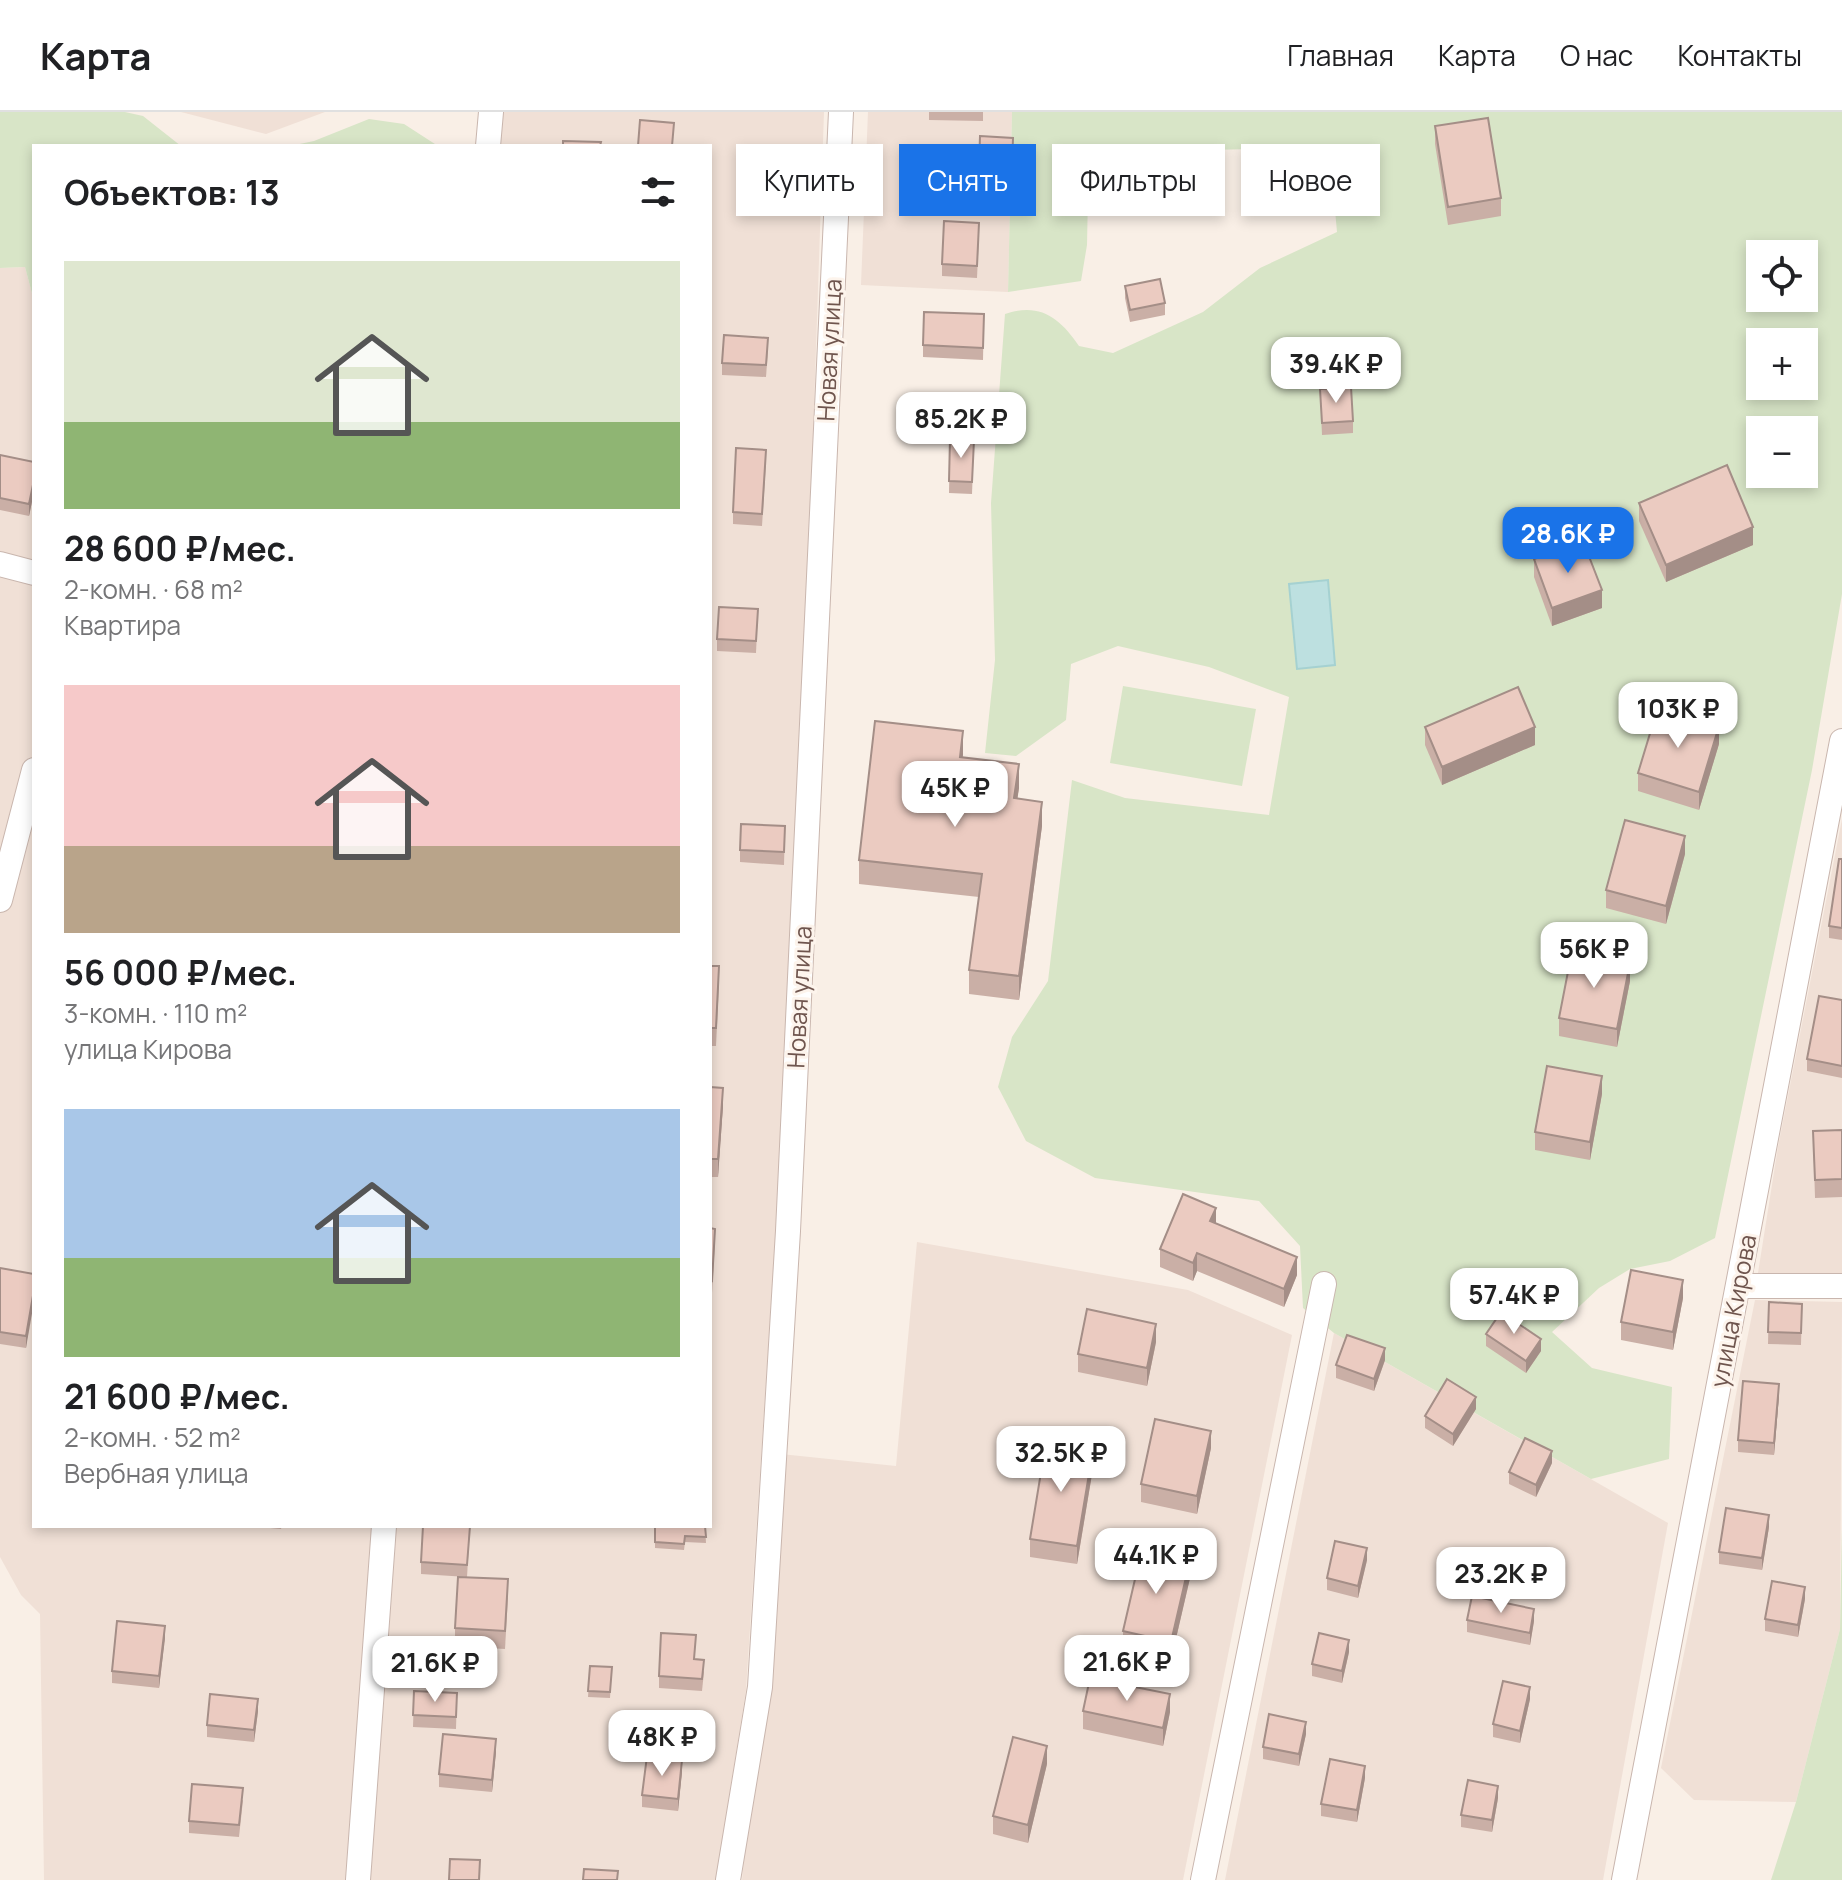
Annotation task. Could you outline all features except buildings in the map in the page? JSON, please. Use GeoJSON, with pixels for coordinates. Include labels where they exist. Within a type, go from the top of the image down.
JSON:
{"type":"FeatureCollection","features":[{"type":"Feature","properties":{"kind":"street"},"geometry":{"type":"LineString","coordinates":[[488,144],[491,112]]}},
{"type":"Feature","properties":{"kind":"street","name":"Новая улица"},"geometry":{"type":"LineString","coordinates":[[728,1880],[760,1687],[789,1216],[841,112]]}},
{"type":"Feature","properties":{"kind":"street"},"geometry":{"type":"LineString","coordinates":[[0,564],[32,572]]}},
{"type":"Feature","properties":{"kind":"street","name":"улица Кирова"},"geometry":{"type":"LineString","coordinates":[[1624,1880],[1842,741]]}},
{"type":"Feature","properties":{"kind":"street"},"geometry":{"type":"LineString","coordinates":[[0,900],[32,778]]}},
{"type":"Feature","properties":{"kind":"street"},"geometry":{"type":"LineString","coordinates":[[1203,1880],[1324,1284]]}},
{"type":"Feature","properties":{"kind":"street"},"geometry":{"type":"LineString","coordinates":[[1739,1286],[1842,1286]]}},
{"type":"Feature","properties":{"kind":"street"},"geometry":{"type":"LineString","coordinates":[[358,1880],[384,1528]]}},
{"type":"Feature","properties":{"kind":"shaded area"},"geometry":{"type":"Polygon","coordinates":[[[181,112],[325,112],[266,134],[181,112]]]}},
{"type":"Feature","properties":{"kind":"shaded area"},"geometry":{"type":"Polygon","coordinates":[[[502,112],[824,112],[823,144],[736,144],[736,216],[820,216],[799,852],[775,1242],[746,1690],[716,1880],[44,1880],[40,1614],[21,1595],[0,1557],[0,268],[25,267],[32,293],[32,1528],[712,1528],[712,144],[498,144],[502,112]]]}},
{"type":"Feature","properties":{"kind":"shaded area"},"geometry":{"type":"Polygon","coordinates":[[[868,112],[1012,112],[1011,144],[899,144],[899,216],[1010,216],[1008,292],[861,285],[864,216],[883,216],[883,144],[867,144],[868,112]]]}},
{"type":"Feature","properties":{"kind":"shaded area"},"geometry":{"type":"Polygon","coordinates":[[[1842,819],[1842,1275],[1758,1273],[1778,1147],[1842,819]]]}},
{"type":"Feature","properties":{"kind":"shaded area"},"geometry":{"type":"Polygon","coordinates":[[[917,1242],[1188,1290],[1292,1335],[1183,1880],[742,1880],[781,1454],[896,1466],[917,1242]]]}},
{"type":"Feature","properties":{"kind":"shaded area"},"geometry":{"type":"Polygon","coordinates":[[[1755,1300],[1842,1302],[1840,1629],[1796,1802],[1694,1800],[1661,1768],[1755,1300]]]}},
{"type":"Feature","properties":{"kind":"shaded area"},"geometry":{"type":"Polygon","coordinates":[[[1334,1333],[1668,1523],[1603,1880],[1225,1880],[1334,1333]]]}},
{"type":"Feature","properties":{"kind":"green space"},"geometry":{"type":"Polygon","coordinates":[[[0,112],[125,112],[143,116],[178,144],[32,144],[32,293],[25,267],[0,268],[0,112]]]}},
{"type":"Feature","properties":{"kind":"green space"},"geometry":{"type":"Polygon","coordinates":[[[1012,112],[1842,112],[1842,594],[1812,770],[1715,1238],[1670,1261],[1630,1269],[1599,1288],[1552,1332],[1592,1368],[1672,1387],[1669,1459],[1591,1479],[1334,1333],[1303,1308],[1300,1246],[1259,1201],[1095,1178],[1026,1141],[998,1087],[1012,1037],[1048,981],[1072,780],[1125,798],[1269,815],[1289,697],[1209,667],[1118,646],[1071,664],[1066,720],[1016,756],[985,753],[995,660],[991,503],[1005,314],[1039,311],[1056,320],[1079,346],[1113,353],[1203,312],[1260,268],[1337,232],[1336,216],[1380,216],[1380,144],[1241,144],[1241,149],[1225,150],[1225,144],[1052,144],[1052,216],[1088,216],[1081,281],[1008,292],[1010,216],[1036,216],[1036,144],[1011,144],[1012,112]]]}},
{"type":"Feature","properties":{"kind":"green space"},"geometry":{"type":"Polygon","coordinates":[[[369,119],[404,124],[435,144],[300,144],[369,119]]]}},
{"type":"Feature","properties":{"kind":"green space"},"geometry":{"type":"Polygon","coordinates":[[[1123,686],[1256,709],[1242,786],[1110,763],[1123,686]]]}},
{"type":"Feature","properties":{"kind":"green space"},"geometry":{"type":"Polygon","coordinates":[[[1842,1529],[1842,1880],[1771,1880],[1796,1802],[1840,1629],[1842,1529]]]}},
{"type":"Feature","properties":{"kind":"water"},"geometry":{"type":"Polygon","coordinates":[[[1328,580],[1335,665],[1297,669],[1289,584],[1328,580]]]}}]}
